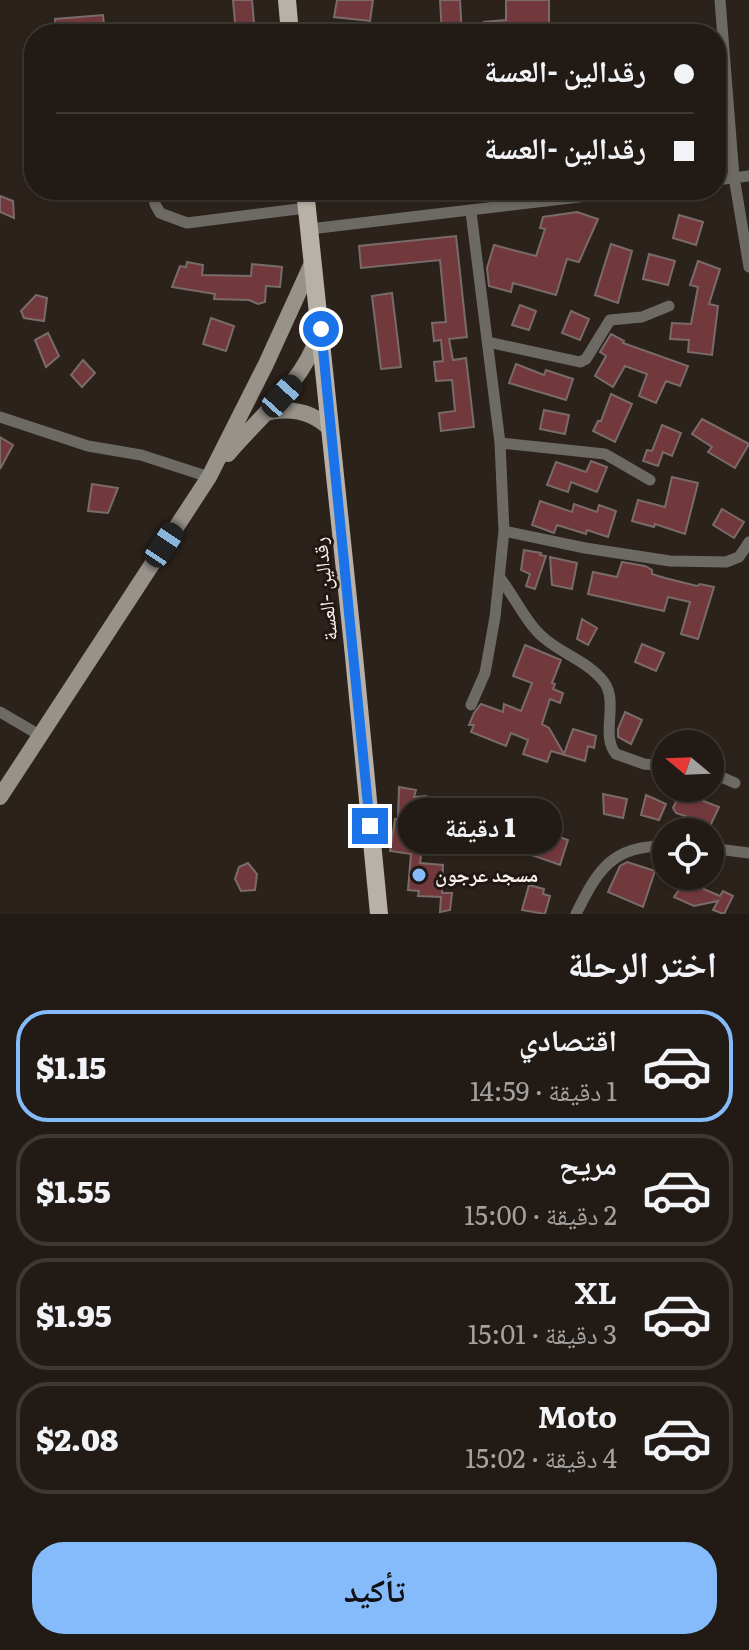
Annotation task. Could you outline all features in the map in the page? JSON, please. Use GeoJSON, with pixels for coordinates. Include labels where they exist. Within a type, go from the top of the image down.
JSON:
{"type":"FeatureCollection","features":[{"type":"Feature","properties":{"kind":"main road"},"geometry":{"type":"LineString","coordinates":[[287,0],[289,24]]}},
{"type":"Feature","properties":{"kind":"main road","name":"رقدالين -العسة"},"geometry":{"type":"LineString","coordinates":[[306,200],[379,914]]}},
{"type":"Feature","properties":{"kind":"street"},"geometry":{"type":"LineString","coordinates":[[720,0],[722,24]]}},
{"type":"Feature","properties":{"kind":"street"},"geometry":{"type":"LineString","coordinates":[[726,76],[734,177],[749,267]]}},
{"type":"Feature","properties":{"kind":"street"},"geometry":{"type":"LineString","coordinates":[[726,178],[749,176]]}},
{"type":"Feature","properties":{"kind":"street"},"geometry":{"type":"LineString","coordinates":[[154,200],[160,213],[187,223],[301,200]]}},
{"type":"Feature","properties":{"kind":"street"},"geometry":{"type":"LineString","coordinates":[[310,229],[562,200]]}},
{"type":"Feature","properties":{"kind":"street"},"geometry":{"type":"LineString","coordinates":[[471,212],[500,443],[504,531],[485,673],[471,705]]}},
{"type":"Feature","properties":{"kind":"street"},"geometry":{"type":"LineString","coordinates":[[0,797],[209,477],[266,364],[313,260]]}},
{"type":"Feature","properties":{"kind":"street"},"geometry":{"type":"LineString","coordinates":[[488,342],[580,362],[586,359],[610,320],[642,317],[669,306]]}},
{"type":"Feature","properties":{"kind":"street"},"geometry":{"type":"LineString","coordinates":[[209,477],[299,377],[313,353],[321,329]]}},
{"type":"Feature","properties":{"kind":"street"},"geometry":{"type":"LineString","coordinates":[[264,414],[280,410],[299,411],[322,421],[331,430]]}},
{"type":"Feature","properties":{"kind":"street"},"geometry":{"type":"LineString","coordinates":[[0,417],[88,446],[141,455],[209,477]]}},
{"type":"Feature","properties":{"kind":"street"},"geometry":{"type":"LineString","coordinates":[[500,443],[605,454],[650,480]]}},
{"type":"Feature","properties":{"kind":"street"},"geometry":{"type":"LineString","coordinates":[[504,531],[670,561],[726,562],[739,557],[749,542]]}},
{"type":"Feature","properties":{"kind":"street"},"geometry":{"type":"LineString","coordinates":[[500,578],[542,637],[603,680],[610,698],[612,749],[616,754],[652,765]]}},
{"type":"Feature","properties":{"kind":"street"},"geometry":{"type":"LineString","coordinates":[[0,712],[41,736]]}},
{"type":"Feature","properties":{"kind":"street"},"geometry":{"type":"LineString","coordinates":[[724,778],[735,783]]}},
{"type":"Feature","properties":{"kind":"street"},"geometry":{"type":"LineString","coordinates":[[576,914],[594,881],[614,857],[631,848],[652,847]]}},
{"type":"Feature","properties":{"kind":"street"},"geometry":{"type":"LineString","coordinates":[[724,850],[749,853]]}},
{"type":"Feature","properties":{"kind":"building"},"geometry":{"type":"Polygon","coordinates":[[[233,0],[252,0],[254,24],[235,24],[233,0]]]}},
{"type":"Feature","properties":{"kind":"building"},"geometry":{"type":"Polygon","coordinates":[[[337,0],[373,0],[370,21],[334,17],[337,0]]]}},
{"type":"Feature","properties":{"kind":"building"},"geometry":{"type":"Polygon","coordinates":[[[440,0],[460,0],[461,24],[441,24],[440,0]]]}},
{"type":"Feature","properties":{"kind":"building"},"geometry":{"type":"Polygon","coordinates":[[[506,0],[549,0],[549,24],[484,24],[506,20],[506,0]]]}},
{"type":"Feature","properties":{"kind":"building"},"geometry":{"type":"Polygon","coordinates":[[[103,15],[104,24],[55,24],[55,19],[103,15]]]}},
{"type":"Feature","properties":{"kind":"building"},"geometry":{"type":"Polygon","coordinates":[[[0,196],[13,201],[14,218],[0,212],[0,196]]]}},
{"type":"Feature","properties":{"kind":"building"},"geometry":{"type":"Polygon","coordinates":[[[577,212],[598,219],[579,262],[567,259],[556,295],[513,283],[511,292],[489,286],[487,268],[494,245],[536,256],[545,229],[540,228],[543,217],[577,212]]]}},
{"type":"Feature","properties":{"kind":"building"},"geometry":{"type":"Polygon","coordinates":[[[679,215],[703,222],[696,245],[673,238],[679,215]]]}},
{"type":"Feature","properties":{"kind":"building"},"geometry":{"type":"Polygon","coordinates":[[[456,236],[467,337],[449,339],[453,360],[466,358],[474,427],[441,431],[439,413],[455,411],[452,380],[436,381],[434,362],[443,361],[441,340],[434,341],[432,323],[446,322],[440,260],[361,268],[359,246],[456,236]]]}},
{"type":"Feature","properties":{"kind":"building"},"geometry":{"type":"Polygon","coordinates":[[[611,244],[632,251],[618,303],[595,295],[611,244]]]}},
{"type":"Feature","properties":{"kind":"building"},"geometry":{"type":"Polygon","coordinates":[[[649,254],[675,261],[668,285],[643,279],[649,254]]]}},
{"type":"Feature","properties":{"kind":"building"},"geometry":{"type":"Polygon","coordinates":[[[698,261],[720,269],[709,304],[718,306],[712,355],[688,352],[689,340],[670,339],[672,323],[691,324],[698,287],[690,285],[698,261]]]}},
{"type":"Feature","properties":{"kind":"building"},"geometry":{"type":"Polygon","coordinates":[[[187,262],[203,265],[202,275],[251,276],[252,264],[282,267],[280,287],[266,286],[265,302],[258,304],[249,300],[214,299],[215,294],[172,287],[180,266],[186,267],[187,262]]]}},
{"type":"Feature","properties":{"kind":"building"},"geometry":{"type":"Polygon","coordinates":[[[392,293],[401,367],[381,369],[372,296],[392,293]]]}},
{"type":"Feature","properties":{"kind":"building"},"geometry":{"type":"Polygon","coordinates":[[[36,295],[47,298],[44,321],[24,318],[21,311],[36,295]]]}},
{"type":"Feature","properties":{"kind":"building"},"geometry":{"type":"Polygon","coordinates":[[[520,305],[536,311],[529,330],[512,325],[520,305]]]}},
{"type":"Feature","properties":{"kind":"building"},"geometry":{"type":"Polygon","coordinates":[[[571,311],[589,319],[580,340],[562,333],[571,311]]]}},
{"type":"Feature","properties":{"kind":"building"},"geometry":{"type":"Polygon","coordinates":[[[211,318],[234,326],[226,351],[203,344],[211,318]]]}},
{"type":"Feature","properties":{"kind":"building"},"geometry":{"type":"Polygon","coordinates":[[[48,333],[59,356],[46,367],[35,340],[48,333]]]}},
{"type":"Feature","properties":{"kind":"building"},"geometry":{"type":"Polygon","coordinates":[[[611,334],[623,343],[688,366],[680,386],[666,381],[656,403],[639,396],[647,374],[625,366],[613,387],[595,376],[606,356],[600,352],[611,334]]]}},
{"type":"Feature","properties":{"kind":"building"},"geometry":{"type":"Polygon","coordinates":[[[83,360],[95,373],[82,387],[71,375],[83,360]]]}},
{"type":"Feature","properties":{"kind":"building"},"geometry":{"type":"Polygon","coordinates":[[[516,364],[544,375],[546,370],[573,379],[566,400],[509,383],[516,364]]]}},
{"type":"Feature","properties":{"kind":"building"},"geometry":{"type":"Polygon","coordinates":[[[611,394],[632,404],[615,442],[593,431],[601,421],[611,394]]]}},
{"type":"Feature","properties":{"kind":"building"},"geometry":{"type":"Polygon","coordinates":[[[544,410],[569,415],[565,434],[540,429],[544,410]]]}},
{"type":"Feature","properties":{"kind":"building"},"geometry":{"type":"Polygon","coordinates":[[[702,419],[749,444],[735,468],[708,452],[712,447],[692,434],[702,419]]]}},
{"type":"Feature","properties":{"kind":"building"},"geometry":{"type":"Polygon","coordinates":[[[662,425],[681,433],[672,456],[663,452],[658,466],[643,461],[647,450],[652,451],[662,425]]]}},
{"type":"Feature","properties":{"kind":"building"},"geometry":{"type":"Polygon","coordinates":[[[0,437],[13,445],[0,469],[0,437]]]}},
{"type":"Feature","properties":{"kind":"building"},"geometry":{"type":"Polygon","coordinates":[[[591,461],[607,467],[597,492],[571,482],[568,492],[547,485],[556,462],[586,472],[591,461]]]}},
{"type":"Feature","properties":{"kind":"building"},"geometry":{"type":"Polygon","coordinates":[[[672,477],[698,483],[685,534],[655,524],[654,527],[632,521],[638,500],[665,507],[672,477]]]}},
{"type":"Feature","properties":{"kind":"building"},"geometry":{"type":"Polygon","coordinates":[[[92,484],[118,488],[108,513],[88,511],[92,484]]]}},
{"type":"Feature","properties":{"kind":"building"},"geometry":{"type":"Polygon","coordinates":[[[540,501],[572,512],[574,504],[597,512],[599,505],[616,511],[608,537],[557,525],[554,533],[532,525],[540,501]]]}},
{"type":"Feature","properties":{"kind":"building"},"geometry":{"type":"Polygon","coordinates":[[[722,509],[744,522],[734,538],[713,525],[722,509]]]}},
{"type":"Feature","properties":{"kind":"building"},"geometry":{"type":"Polygon","coordinates":[[[524,550],[546,556],[535,589],[526,586],[530,574],[521,570],[524,550]]]}},
{"type":"Feature","properties":{"kind":"building"},"geometry":{"type":"Polygon","coordinates":[[[550,557],[577,563],[572,589],[552,585],[550,557]]]}},
{"type":"Feature","properties":{"kind":"building"},"geometry":{"type":"Polygon","coordinates":[[[622,562],[645,566],[652,570],[652,574],[665,578],[714,587],[698,639],[681,634],[690,602],[668,597],[664,611],[588,594],[593,572],[617,577],[622,562]]]}},
{"type":"Feature","properties":{"kind":"building"},"geometry":{"type":"Polygon","coordinates":[[[582,619],[597,628],[588,645],[577,639],[582,619]]]}},
{"type":"Feature","properties":{"kind":"building"},"geometry":{"type":"Polygon","coordinates":[[[642,644],[664,653],[656,671],[635,662],[642,644]]]}},
{"type":"Feature","properties":{"kind":"building"},"geometry":{"type":"Polygon","coordinates":[[[525,645],[561,660],[552,683],[555,684],[553,689],[563,693],[560,703],[550,699],[542,724],[549,728],[564,754],[573,729],[596,736],[594,748],[588,746],[585,761],[551,751],[547,762],[523,754],[528,740],[511,733],[506,746],[471,732],[474,725],[469,725],[481,704],[503,712],[504,704],[521,711],[532,683],[513,676],[525,645]]]}},
{"type":"Feature","properties":{"kind":"building"},"geometry":{"type":"Polygon","coordinates":[[[625,712],[642,720],[631,744],[618,737],[625,712]]]}},
{"type":"Feature","properties":{"kind":"building"},"geometry":{"type":"Polygon","coordinates":[[[399,787],[416,790],[414,797],[426,796],[426,814],[441,814],[441,824],[425,824],[420,863],[443,865],[442,893],[452,893],[450,910],[440,912],[441,897],[418,896],[419,891],[408,890],[411,854],[390,851],[395,819],[398,819],[399,787]]]}},
{"type":"Feature","properties":{"kind":"building"},"geometry":{"type":"Polygon","coordinates":[[[603,794],[627,799],[623,818],[604,814],[603,794]]]}},
{"type":"Feature","properties":{"kind":"building"},"geometry":{"type":"Polygon","coordinates":[[[646,795],[652,798],[652,802],[666,804],[660,818],[641,815],[646,795]]]}},
{"type":"Feature","properties":{"kind":"building"},"geometry":{"type":"Polygon","coordinates":[[[676,802],[706,802],[719,807],[714,818],[688,818],[676,813],[673,808],[676,802]]]}},
{"type":"Feature","properties":{"kind":"building"},"geometry":{"type":"Polygon","coordinates":[[[530,831],[543,835],[546,832],[568,840],[560,865],[523,852],[530,831]]]}},
{"type":"Feature","properties":{"kind":"building"},"geometry":{"type":"Polygon","coordinates":[[[627,862],[652,870],[643,907],[608,892],[620,866],[627,862]]]}},
{"type":"Feature","properties":{"kind":"building"},"geometry":{"type":"Polygon","coordinates":[[[248,863],[257,874],[255,890],[241,891],[235,879],[239,867],[248,863]]]}},
{"type":"Feature","properties":{"kind":"building"},"geometry":{"type":"Polygon","coordinates":[[[529,885],[544,889],[543,894],[550,896],[545,914],[522,910],[529,885]]]}},
{"type":"Feature","properties":{"kind":"building"},"geometry":{"type":"Polygon","coordinates":[[[679,890],[706,890],[720,896],[723,891],[733,896],[724,914],[713,910],[718,901],[694,906],[674,897],[679,890]]]}},
{"type":"Feature","properties":{"kind":"place","name":"مسجد عرجون"},"geometry":{"type":"Point","coordinates":[419,875]}},
{"type":"Feature","properties":{"kind":"route"},"geometry":{"type":"LineString","coordinates":[[321,329],[370,826]]}}]}
